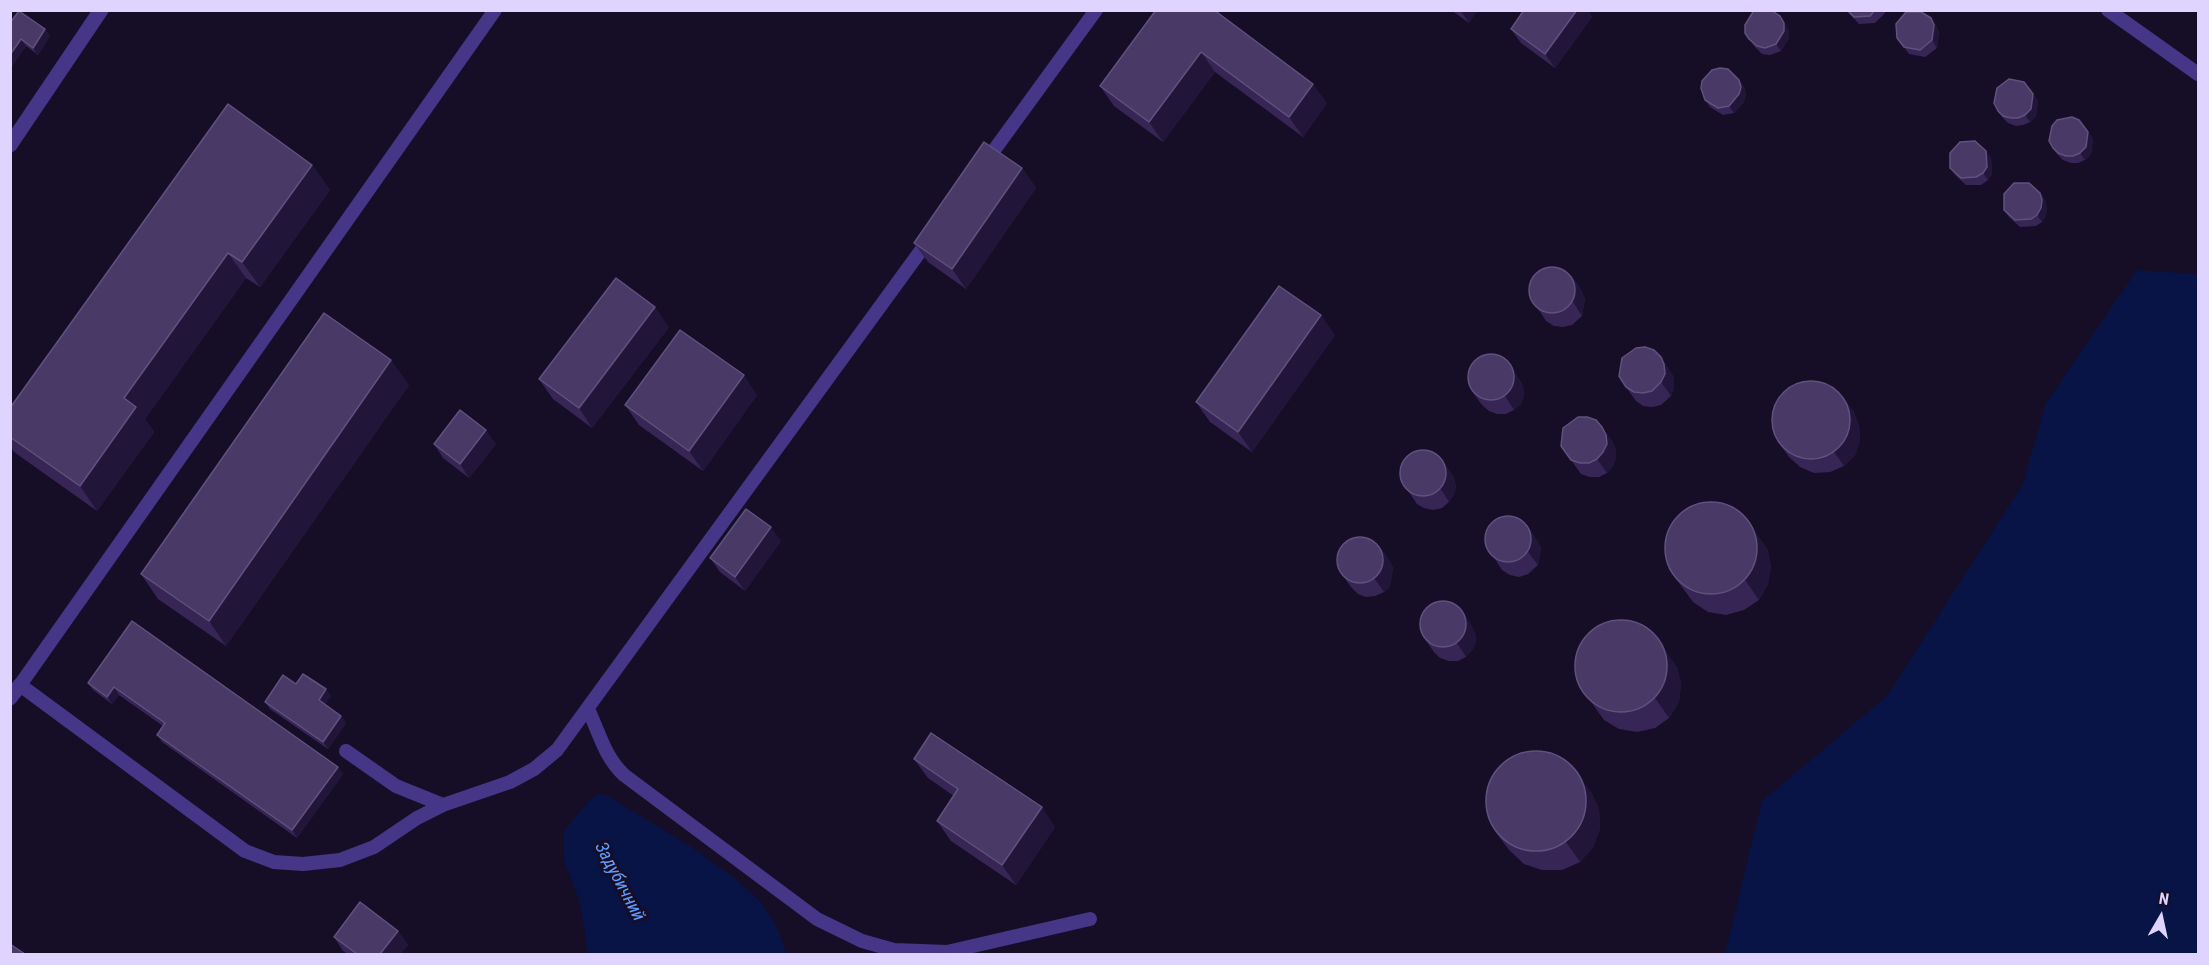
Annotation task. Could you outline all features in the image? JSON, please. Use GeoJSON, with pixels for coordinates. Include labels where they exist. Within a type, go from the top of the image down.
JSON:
{"type":"FeatureCollection","features":[{"type":"Feature","properties":{"kind":"street"},"geometry":{"type":"LineString","coordinates":[[10,145],[101,10]]}},
{"type":"Feature","properties":{"kind":"street"},"geometry":{"type":"LineString","coordinates":[[10,698],[20,685]]}},
{"type":"Feature","properties":{"kind":"lane"},"geometry":{"type":"LineString","coordinates":[[495,10],[20,685],[245,851],[274,862],[303,864],[340,860],[374,847],[417,818],[443,805],[510,782],[534,769],[557,750],[940,224]]}},
{"type":"Feature","properties":{"kind":"lane"},"geometry":{"type":"LineString","coordinates":[[976,176],[1096,10]]}},
{"type":"Feature","properties":{"kind":"lane"},"geometry":{"type":"LineString","coordinates":[[2108,10],[2199,74]]}},
{"type":"Feature","properties":{"kind":"lane"},"geometry":{"type":"LineString","coordinates":[[588,709],[605,753],[624,775],[817,919],[862,941],[894,950],[946,952],[1090,919]]}},
{"type":"Feature","properties":{"kind":"lane"},"geometry":{"type":"LineString","coordinates":[[346,751],[396,786],[443,805]]}},
{"type":"Feature","properties":{"kind":"water"},"geometry":{"type":"Polygon","coordinates":[[[2137,270],[2198,274],[2198,954],[1725,954],[1762,801],[1887,696],[2023,484],[2046,403],[2137,270]]]}},
{"type":"Feature","properties":{"kind":"water","name":"Задубичний"},"geometry":{"type":"Polygon","coordinates":[[[599,794],[606,795],[693,848],[737,880],[762,903],[775,924],[787,954],[588,954],[580,903],[564,860],[564,831],[593,797],[599,794]]]}},
{"type":"Feature","properties":{"kind":"building"},"geometry":{"type":"Polygon","coordinates":[[[1156,10],[1214,10],[1313,84],[1289,117],[1201,52],[1149,122],[1100,86],[1156,10]]]}},
{"type":"Feature","properties":{"kind":"building"},"geometry":{"type":"Polygon","coordinates":[[[1524,10],[1577,10],[1545,54],[1511,29],[1524,10]]]}},
{"type":"Feature","properties":{"kind":"building"},"geometry":{"type":"Polygon","coordinates":[[[1756,10],[1771,10],[1780,16],[1784,23],[1784,31],[1776,44],[1765,48],[1757,46],[1745,33],[1745,25],[1756,10]]]}},
{"type":"Feature","properties":{"kind":"building"},"geometry":{"type":"Polygon","coordinates":[[[1847,10],[1875,10],[1870,16],[1854,17],[1847,10]]]}},
{"type":"Feature","properties":{"kind":"building"},"geometry":{"type":"Polygon","coordinates":[[[19,11],[45,29],[33,48],[21,39],[10,55],[10,23],[19,11]]]}},
{"type":"Feature","properties":{"kind":"building"},"geometry":{"type":"Polygon","coordinates":[[[1906,12],[1921,12],[1931,18],[1934,25],[1932,40],[1920,50],[1904,47],[1897,38],[1896,24],[1906,12]]]}},
{"type":"Feature","properties":{"kind":"building"},"geometry":{"type":"Polygon","coordinates":[[[1728,69],[1739,80],[1741,87],[1739,94],[1729,106],[1718,108],[1705,100],[1701,88],[1702,81],[1712,70],[1728,69]]]}},
{"type":"Feature","properties":{"kind":"building"},"geometry":{"type":"Polygon","coordinates":[[[2009,79],[2024,82],[2033,94],[2031,109],[2018,118],[2003,116],[1994,103],[1997,88],[2009,79]]]}},
{"type":"Feature","properties":{"kind":"building"},"geometry":{"type":"Polygon","coordinates":[[[228,104],[312,165],[242,262],[228,253],[124,398],[136,407],[80,486],[10,437],[10,408],[228,104]]]}},
{"type":"Feature","properties":{"kind":"building"},"geometry":{"type":"Polygon","coordinates":[[[2072,117],[2079,120],[2088,132],[2086,147],[2080,153],[2066,156],[2058,153],[2049,141],[2052,126],[2057,120],[2072,117]]]}},
{"type":"Feature","properties":{"kind":"building"},"geometry":{"type":"Polygon","coordinates":[[[1975,141],[1986,151],[1987,167],[1976,177],[1961,178],[1950,168],[1950,153],[1960,142],[1975,141]]]}},
{"type":"Feature","properties":{"kind":"building"},"geometry":{"type":"Polygon","coordinates":[[[984,142],[1022,168],[952,269],[914,243],[984,142]]]}},
{"type":"Feature","properties":{"kind":"building"},"geometry":{"type":"Polygon","coordinates":[[[2014,183],[2029,183],[2040,193],[2041,208],[2031,219],[2015,220],[2004,210],[2004,194],[2014,183]]]}},
{"type":"Feature","properties":{"kind":"building"},"geometry":{"type":"Polygon","coordinates":[[[1552,267],[1568,274],[1575,290],[1568,306],[1552,313],[1536,306],[1529,290],[1536,274],[1552,267]]]}},
{"type":"Feature","properties":{"kind":"building"},"geometry":{"type":"Polygon","coordinates":[[[616,278],[655,307],[579,408],[539,379],[616,278]]]}},
{"type":"Feature","properties":{"kind":"building"},"geometry":{"type":"Polygon","coordinates":[[[1279,286],[1321,315],[1238,432],[1196,402],[1279,286]]]}},
{"type":"Feature","properties":{"kind":"building"},"geometry":{"type":"Polygon","coordinates":[[[324,313],[391,360],[209,621],[141,574],[324,313]]]}},
{"type":"Feature","properties":{"kind":"building"},"geometry":{"type":"Polygon","coordinates":[[[680,330],[744,375],[689,451],[625,405],[680,330]]]}},
{"type":"Feature","properties":{"kind":"building"},"geometry":{"type":"Polygon","coordinates":[[[1645,347],[1654,350],[1661,357],[1665,374],[1652,391],[1634,392],[1626,387],[1619,376],[1622,358],[1636,348],[1645,347]]]}},
{"type":"Feature","properties":{"kind":"building"},"geometry":{"type":"Polygon","coordinates":[[[1491,354],[1507,361],[1514,377],[1507,393],[1491,400],[1475,393],[1468,377],[1475,361],[1491,354]]]}},
{"type":"Feature","properties":{"kind":"building"},"geometry":{"type":"Polygon","coordinates":[[[1811,381],[1826,384],[1839,392],[1847,405],[1850,420],[1847,435],[1839,448],[1826,456],[1811,459],[1796,456],[1783,448],[1775,435],[1772,420],[1775,405],[1783,392],[1796,384],[1811,381]]]}},
{"type":"Feature","properties":{"kind":"building"},"geometry":{"type":"Polygon","coordinates":[[[460,410],[486,430],[460,464],[434,444],[460,410]]]}},
{"type":"Feature","properties":{"kind":"building"},"geometry":{"type":"Polygon","coordinates":[[[1578,417],[1596,420],[1606,435],[1607,444],[1603,452],[1589,463],[1571,460],[1561,446],[1563,428],[1578,417]]]}},
{"type":"Feature","properties":{"kind":"building"},"geometry":{"type":"Polygon","coordinates":[[[1423,450],[1439,457],[1446,473],[1439,489],[1423,496],[1407,489],[1400,473],[1407,457],[1423,450]]]}},
{"type":"Feature","properties":{"kind":"building"},"geometry":{"type":"Polygon","coordinates":[[[1711,502],[1729,506],[1743,516],[1753,530],[1757,548],[1753,566],[1743,580],[1729,590],[1711,594],[1693,590],[1679,580],[1669,566],[1665,548],[1669,530],[1679,516],[1693,506],[1711,502]]]}},
{"type":"Feature","properties":{"kind":"building"},"geometry":{"type":"Polygon","coordinates":[[[746,509],[771,527],[735,577],[710,558],[746,509]]]}},
{"type":"Feature","properties":{"kind":"building"},"geometry":{"type":"Polygon","coordinates":[[[1508,516],[1524,523],[1531,539],[1524,555],[1508,562],[1492,555],[1485,539],[1492,523],[1508,516]]]}},
{"type":"Feature","properties":{"kind":"building"},"geometry":{"type":"Polygon","coordinates":[[[1360,537],[1376,544],[1383,560],[1376,576],[1360,583],[1344,576],[1337,560],[1344,544],[1360,537]]]}},
{"type":"Feature","properties":{"kind":"building"},"geometry":{"type":"Polygon","coordinates":[[[1443,601],[1459,608],[1466,624],[1459,640],[1443,647],[1427,640],[1420,624],[1427,608],[1443,601]]]}},
{"type":"Feature","properties":{"kind":"building"},"geometry":{"type":"Polygon","coordinates":[[[1621,620],[1639,624],[1653,634],[1663,648],[1667,666],[1663,684],[1653,698],[1639,708],[1621,712],[1603,708],[1589,698],[1579,684],[1575,666],[1579,648],[1589,634],[1603,624],[1621,620]]]}},
{"type":"Feature","properties":{"kind":"building"},"geometry":{"type":"Polygon","coordinates":[[[132,621],[338,767],[292,830],[157,735],[165,723],[114,687],[107,697],[88,683],[132,621]]]}},
{"type":"Feature","properties":{"kind":"building"},"geometry":{"type":"Polygon","coordinates":[[[303,674],[326,689],[319,700],[341,716],[323,742],[265,702],[283,675],[296,684],[303,674]]]}},
{"type":"Feature","properties":{"kind":"building"},"geometry":{"type":"Polygon","coordinates":[[[931,733],[1042,807],[1002,865],[937,821],[958,789],[914,759],[931,733]]]}},
{"type":"Feature","properties":{"kind":"building"},"geometry":{"type":"Polygon","coordinates":[[[1536,751],[1555,755],[1571,766],[1582,782],[1586,801],[1582,820],[1571,836],[1555,847],[1536,851],[1517,847],[1501,836],[1490,820],[1486,801],[1490,782],[1501,766],[1517,755],[1536,751]]]}},
{"type":"Feature","properties":{"kind":"building"},"geometry":{"type":"Polygon","coordinates":[[[360,902],[398,931],[380,954],[357,954],[334,937],[360,902]]]}},
{"type":"Feature","properties":{"kind":"building"},"geometry":{"type":"Polygon","coordinates":[[[10,944],[25,954],[10,954],[10,944]]]}}]}
